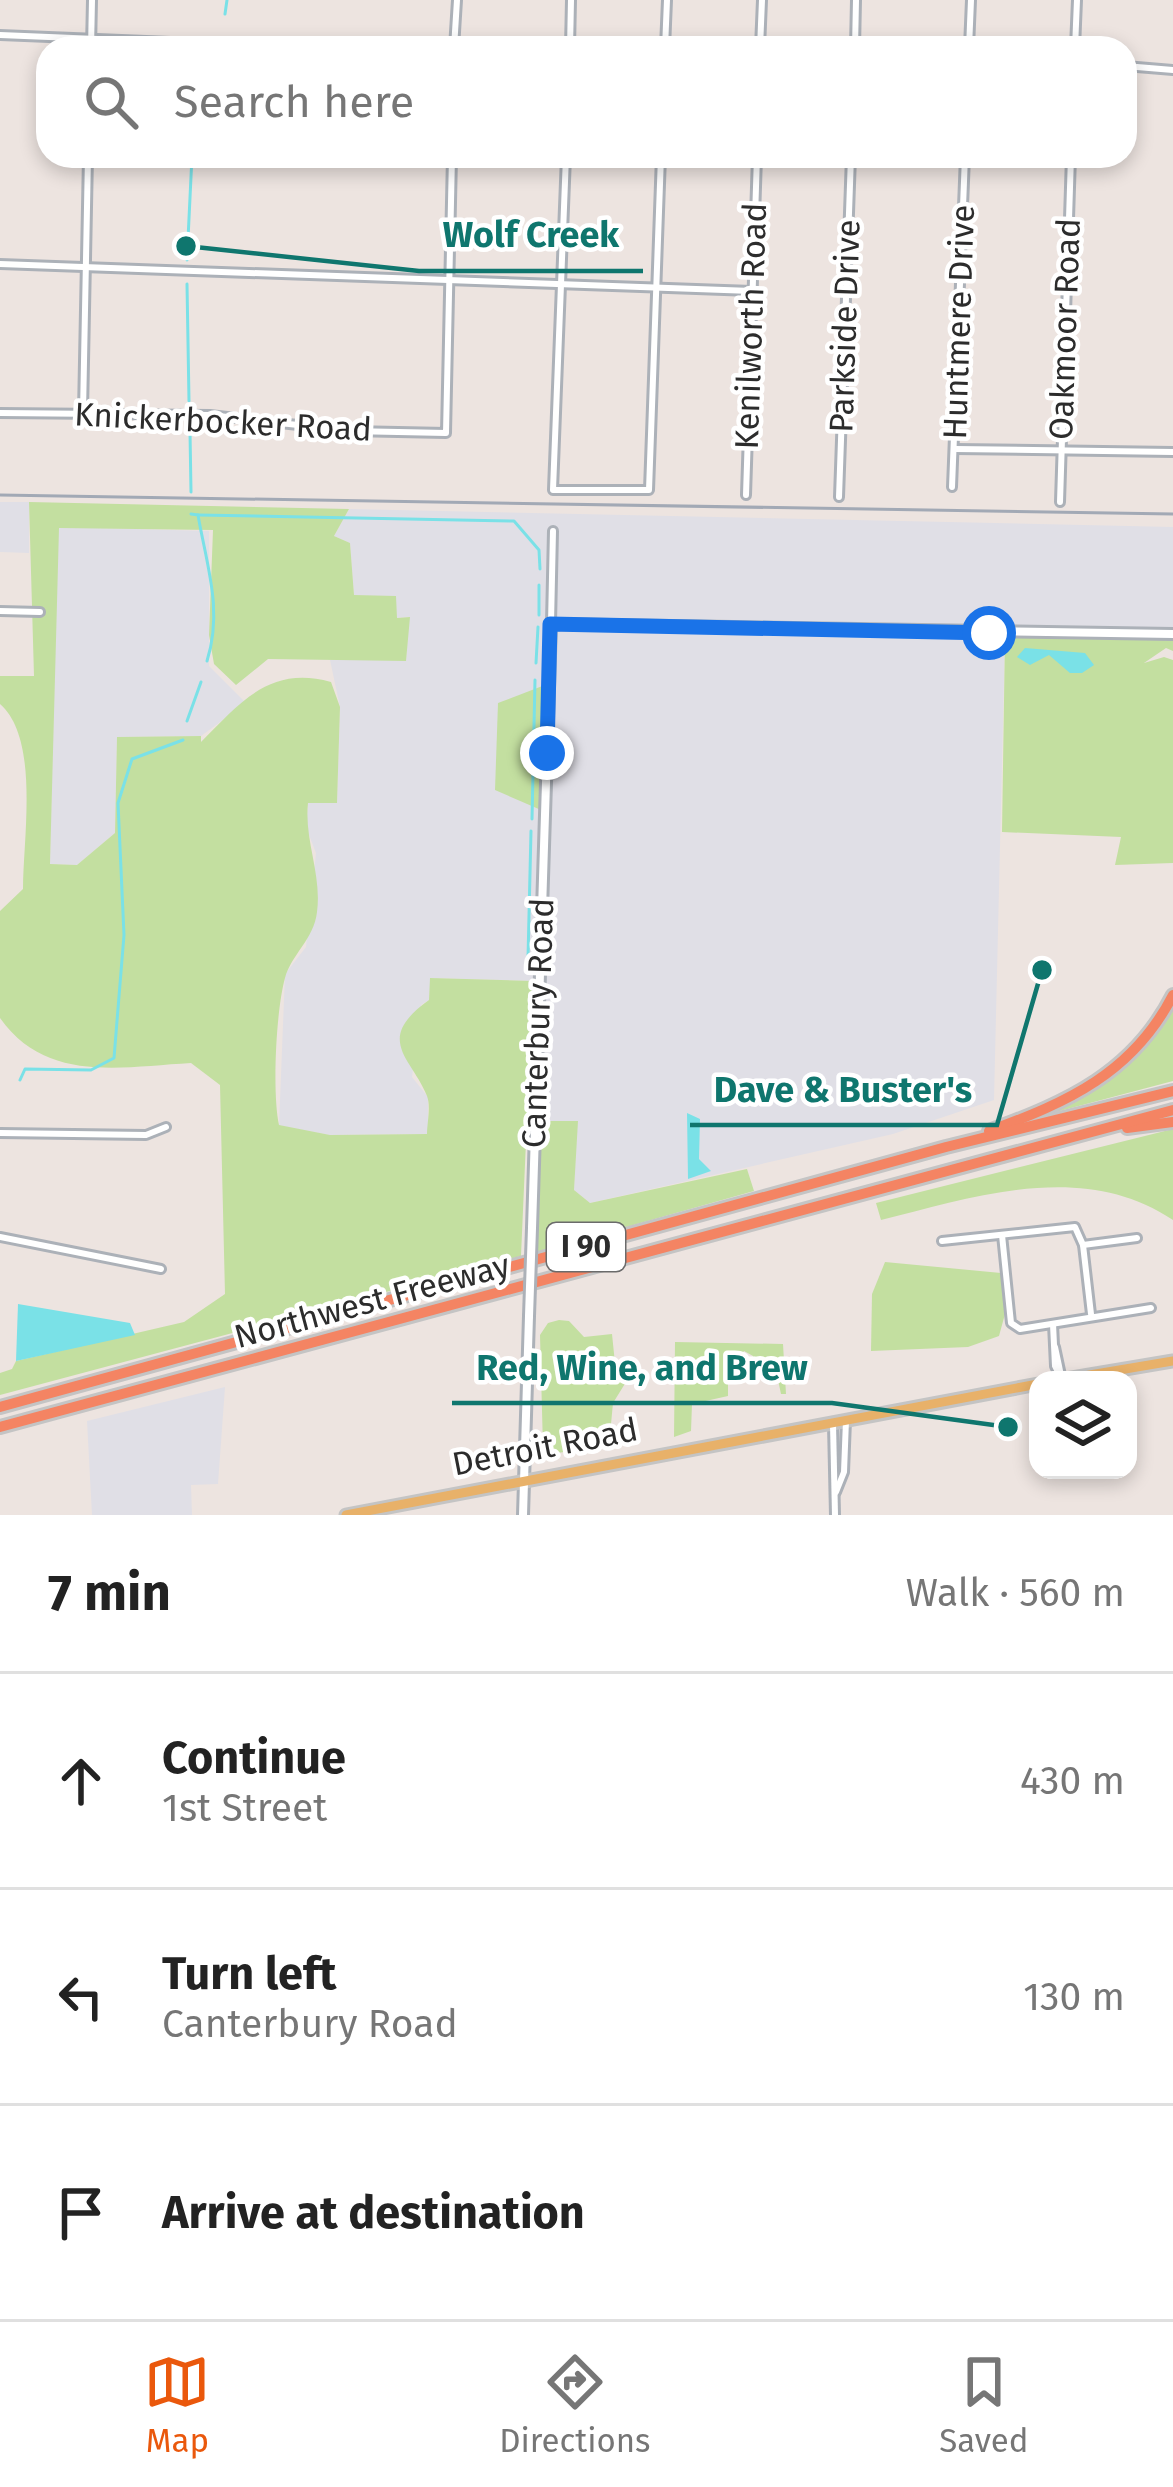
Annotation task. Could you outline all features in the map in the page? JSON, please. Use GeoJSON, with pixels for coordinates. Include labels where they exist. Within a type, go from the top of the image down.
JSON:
{"type":"FeatureCollection","features":[{"type":"Feature","properties":{"kind":"highway"},"geometry":{"type":"LineString","coordinates":[[946,1148],[1066,1103],[1096,1085],[1137,1050],[1173,995]]}},
{"type":"Feature","properties":{"kind":"highway","name":"Northwest Freeway"},"geometry":{"type":"LineString","coordinates":[[0,1407],[946,1148],[1173,1091]]}},
{"type":"Feature","properties":{"kind":"highway","name":"Northwest Freeway"},"geometry":{"type":"LineString","coordinates":[[0,1427],[1173,1110]]}},
{"type":"Feature","properties":{"kind":"highway"},"geometry":{"type":"LineString","coordinates":[[1076,1135],[1173,1122]]}},
{"type":"Feature","properties":{"kind":"main road"},"geometry":{"type":"LineString","coordinates":[[1114,1371],[1173,1361]]}},
{"type":"Feature","properties":{"kind":"main road","name":"Detroit Road"},"geometry":{"type":"LineString","coordinates":[[346,1515],[1029,1386]]}},
{"type":"Feature","properties":{"kind":"street"},"geometry":{"type":"LineString","coordinates":[[91,36],[92,0]]}},
{"type":"Feature","properties":{"kind":"street"},"geometry":{"type":"LineString","coordinates":[[455,36],[457,0]]}},
{"type":"Feature","properties":{"kind":"street"},"geometry":{"type":"LineString","coordinates":[[569,36],[571,0]]}},
{"type":"Feature","properties":{"kind":"street"},"geometry":{"type":"LineString","coordinates":[[666,36],[667,0]]}},
{"type":"Feature","properties":{"kind":"street"},"geometry":{"type":"LineString","coordinates":[[760,36],[762,0]]}},
{"type":"Feature","properties":{"kind":"street"},"geometry":{"type":"LineString","coordinates":[[855,36],[856,0]]}},
{"type":"Feature","properties":{"kind":"street"},"geometry":{"type":"LineString","coordinates":[[969,36],[970,0]]}},
{"type":"Feature","properties":{"kind":"street"},"geometry":{"type":"LineString","coordinates":[[1076,36],[1077,0]]}},
{"type":"Feature","properties":{"kind":"street"},"geometry":{"type":"LineString","coordinates":[[0,35],[36,36]]}},
{"type":"Feature","properties":{"kind":"street"},"geometry":{"type":"LineString","coordinates":[[1137,67],[1173,70]]}},
{"type":"Feature","properties":{"kind":"street"},"geometry":{"type":"LineString","coordinates":[[83,413],[87,168]]}},
{"type":"Feature","properties":{"kind":"street"},"geometry":{"type":"LineString","coordinates":[[448,279],[452,168]]}},
{"type":"Feature","properties":{"kind":"street"},"geometry":{"type":"LineString","coordinates":[[566,168],[554,490],[649,490],[661,168]]}},
{"type":"Feature","properties":{"kind":"street","name":"Kenilworth Road"},"geometry":{"type":"LineString","coordinates":[[746,495],[757,168]]}},
{"type":"Feature","properties":{"kind":"street","name":"Parkside Drive"},"geometry":{"type":"LineString","coordinates":[[839,497],[851,168]]}},
{"type":"Feature","properties":{"kind":"street","name":"Huntmere Drive"},"geometry":{"type":"LineString","coordinates":[[952,487],[965,168]]}},
{"type":"Feature","properties":{"kind":"street","name":"Oakmoor Road"},"geometry":{"type":"LineString","coordinates":[[1060,502],[1071,168]]}},
{"type":"Feature","properties":{"kind":"street"},"geometry":{"type":"LineString","coordinates":[[0,264],[752,291]]}},
{"type":"Feature","properties":{"kind":"street","name":"Knickerbocker Road"},"geometry":{"type":"LineString","coordinates":[[0,412],[210,415],[350,431],[446,433],[448,279]]}},
{"type":"Feature","properties":{"kind":"street"},"geometry":{"type":"LineString","coordinates":[[955,449],[1173,452]]}},
{"type":"Feature","properties":{"kind":"street","name":"Canterbury Road"},"geometry":{"type":"LineString","coordinates":[[523,1515],[553,531]]}},
{"type":"Feature","properties":{"kind":"street"},"geometry":{"type":"LineString","coordinates":[[0,611],[40,612]]}},
{"type":"Feature","properties":{"kind":"street"},"geometry":{"type":"LineString","coordinates":[[550,624],[1173,634]]}},
{"type":"Feature","properties":{"kind":"street"},"geometry":{"type":"LineString","coordinates":[[0,1133],[146,1136],[166,1127]]}},
{"type":"Feature","properties":{"kind":"street"},"geometry":{"type":"LineString","coordinates":[[942,1240],[1075,1227],[1083,1245],[1091,1314]]}},
{"type":"Feature","properties":{"kind":"street"},"geometry":{"type":"LineString","coordinates":[[1002,1235],[1011,1323],[1020,1329],[1151,1308]]}},
{"type":"Feature","properties":{"kind":"street"},"geometry":{"type":"LineString","coordinates":[[0,1237],[161,1268]]}},
{"type":"Feature","properties":{"kind":"street"},"geometry":{"type":"LineString","coordinates":[[1083,1245],[1137,1238]]}},
{"type":"Feature","properties":{"kind":"street"},"geometry":{"type":"LineString","coordinates":[[1052,1324],[1057,1371]]}},
{"type":"Feature","properties":{"kind":"street"},"geometry":{"type":"LineString","coordinates":[[835,1515],[836,1492],[844,1472],[845,1419]]}},
{"type":"Feature","properties":{"kind":"street"},"geometry":{"type":"LineString","coordinates":[[832,1421],[830,1478],[836,1492]]}},
{"type":"Feature","properties":{"kind":"shaded area"},"geometry":{"type":"Polygon","coordinates":[[[0,502],[29,502],[29,553],[0,552],[0,502]]]}},
{"type":"Feature","properties":{"kind":"shaded area"},"geometry":{"type":"Polygon","coordinates":[[[349,509],[1173,527],[1173,637],[1005,636],[994,1100],[893,1134],[590,1203],[574,1190],[577,1122],[529,1121],[532,981],[431,978],[429,1000],[421,1005],[412,1077],[428,1097],[428,1134],[330,1135],[279,1126],[285,974],[306,947],[316,853],[306,827],[308,803],[337,802],[340,707],[330,660],[406,660],[409,617],[396,618],[354,595],[350,543],[334,536],[349,509]]]}},
{"type":"Feature","properties":{"kind":"shaded area"},"geometry":{"type":"Polygon","coordinates":[[[58,527],[209,531],[209,666],[246,703],[201,736],[117,737],[115,833],[77,865],[50,864],[58,527]]]}},
{"type":"Feature","properties":{"kind":"shaded area"},"geometry":{"type":"Polygon","coordinates":[[[225,1387],[218,1484],[191,1485],[192,1515],[92,1515],[87,1421],[225,1387]]]}},
{"type":"Feature","properties":{"kind":"green space"},"geometry":{"type":"Polygon","coordinates":[[[29,502],[349,509],[334,536],[350,543],[354,595],[396,596],[397,618],[410,617],[406,661],[268,659],[236,685],[214,664],[209,635],[213,530],[59,528],[50,864],[77,865],[115,833],[117,737],[201,736],[201,742],[244,701],[274,683],[310,678],[331,682],[340,707],[337,803],[308,803],[317,912],[282,992],[275,1073],[279,1125],[330,1135],[427,1134],[427,1096],[401,1049],[400,1038],[412,1014],[429,1000],[430,978],[533,981],[521,1256],[0,1395],[0,1373],[12,1369],[16,1361],[184,1322],[225,1294],[220,1085],[191,1063],[111,1068],[62,1062],[18,1039],[0,1018],[0,911],[23,889],[26,790],[20,740],[0,704],[0,676],[34,676],[29,502]]]}},
{"type":"Feature","properties":{"kind":"green space"},"geometry":{"type":"Polygon","coordinates":[[[1005,636],[1173,637],[1173,651],[1166,648],[1144,663],[1164,657],[1173,660],[1173,863],[1115,865],[1121,837],[1002,832],[1005,636]]]}},
{"type":"Feature","properties":{"kind":"green space"},"geometry":{"type":"Polygon","coordinates":[[[545,685],[541,810],[495,790],[498,703],[545,685]]]}},
{"type":"Feature","properties":{"kind":"green space"},"geometry":{"type":"Polygon","coordinates":[[[1173,1003],[1173,1081],[1056,1112],[1136,1056],[1173,1003]]]}},
{"type":"Feature","properties":{"kind":"green space"},"geometry":{"type":"Polygon","coordinates":[[[537,1121],[578,1121],[574,1190],[590,1203],[747,1169],[754,1191],[534,1253],[537,1121]]]}},
{"type":"Feature","properties":{"kind":"green space"},"geometry":{"type":"Polygon","coordinates":[[[1173,1129],[1173,1220],[1139,1202],[1067,1187],[992,1194],[881,1220],[876,1203],[1173,1129]]]}},
{"type":"Feature","properties":{"kind":"green space"},"geometry":{"type":"Polygon","coordinates":[[[885,1262],[1001,1273],[1005,1314],[999,1336],[968,1347],[871,1351],[872,1294],[885,1262]]]}},
{"type":"Feature","properties":{"kind":"green space"},"geometry":{"type":"Polygon","coordinates":[[[569,1321],[584,1337],[612,1334],[616,1373],[626,1382],[613,1403],[609,1445],[551,1454],[543,1448],[540,1335],[548,1323],[569,1321]]]}},
{"type":"Feature","properties":{"kind":"green space"},"geometry":{"type":"Polygon","coordinates":[[[675,1342],[783,1344],[786,1394],[781,1394],[778,1380],[755,1376],[753,1356],[744,1351],[728,1370],[728,1396],[692,1404],[691,1431],[674,1437],[675,1342]]]}},
{"type":"Feature","properties":{"kind":"water"},"geometry":{"type":"Polygon","coordinates":[[[1025,648],[1085,653],[1094,665],[1082,673],[1070,673],[1049,655],[1030,665],[1017,657],[1025,648]]]}},
{"type":"Feature","properties":{"kind":"water"},"geometry":{"type":"Polygon","coordinates":[[[687,1113],[700,1119],[699,1159],[711,1171],[688,1179],[687,1113]]]}},
{"type":"Feature","properties":{"kind":"water"},"geometry":{"type":"Polygon","coordinates":[[[18,1304],[130,1323],[135,1335],[16,1361],[18,1304]]]}},
{"type":"Feature","properties":{"kind":"waterway"},"geometry":{"type":"LineString","coordinates":[[225,14],[227,0]]}},
{"type":"Feature","properties":{"kind":"waterway"},"geometry":{"type":"LineString","coordinates":[[187,260],[191,168]]}},
{"type":"Feature","properties":{"kind":"waterway"},"geometry":{"type":"LineString","coordinates":[[187,284],[189,401]]}},
{"type":"Feature","properties":{"kind":"waterway"},"geometry":{"type":"LineString","coordinates":[[190,432],[191,492]]}},
{"type":"Feature","properties":{"kind":"waterway"},"geometry":{"type":"LineString","coordinates":[[191,514],[198,515],[212,588],[214,624],[207,661]]}},
{"type":"Feature","properties":{"kind":"waterway"},"geometry":{"type":"LineString","coordinates":[[198,515],[514,521],[539,550],[540,569]]}},
{"type":"Feature","properties":{"kind":"waterway"},"geometry":{"type":"LineString","coordinates":[[539,585],[539,615]]}},
{"type":"Feature","properties":{"kind":"waterway"},"geometry":{"type":"LineString","coordinates":[[536,663],[538,627]]}},
{"type":"Feature","properties":{"kind":"waterway"},"geometry":{"type":"LineString","coordinates":[[532,819],[535,680]]}},
{"type":"Feature","properties":{"kind":"waterway"},"geometry":{"type":"LineString","coordinates":[[187,721],[201,682]]}},
{"type":"Feature","properties":{"kind":"waterway"},"geometry":{"type":"LineString","coordinates":[[20,1080],[25,1069],[91,1070],[114,1058],[124,935],[118,803],[132,759],[183,740]]}},
{"type":"Feature","properties":{"kind":"waterway"},"geometry":{"type":"LineString","coordinates":[[528,958],[531,831]]}},
{"type":"Feature","properties":{"kind":"railway"},"geometry":{"type":"LineString","coordinates":[[0,495],[1173,514]]}},
{"type":"Feature","properties":{"kind":"place","name":"Wolf Creek"},"geometry":{"type":"Point","coordinates":[186,246]}},
{"type":"Feature","properties":{"kind":"place","name":"Dave & Buster's"},"geometry":{"type":"Point","coordinates":[1042,970]}},
{"type":"Feature","properties":{"kind":"place","name":"Red, Wine, and Brew"},"geometry":{"type":"Point","coordinates":[1008,1427]}},
{"type":"Feature","properties":{"kind":"route"},"geometry":{"type":"LineString","coordinates":[[547,753],[550,624],[989,633]]}}]}
